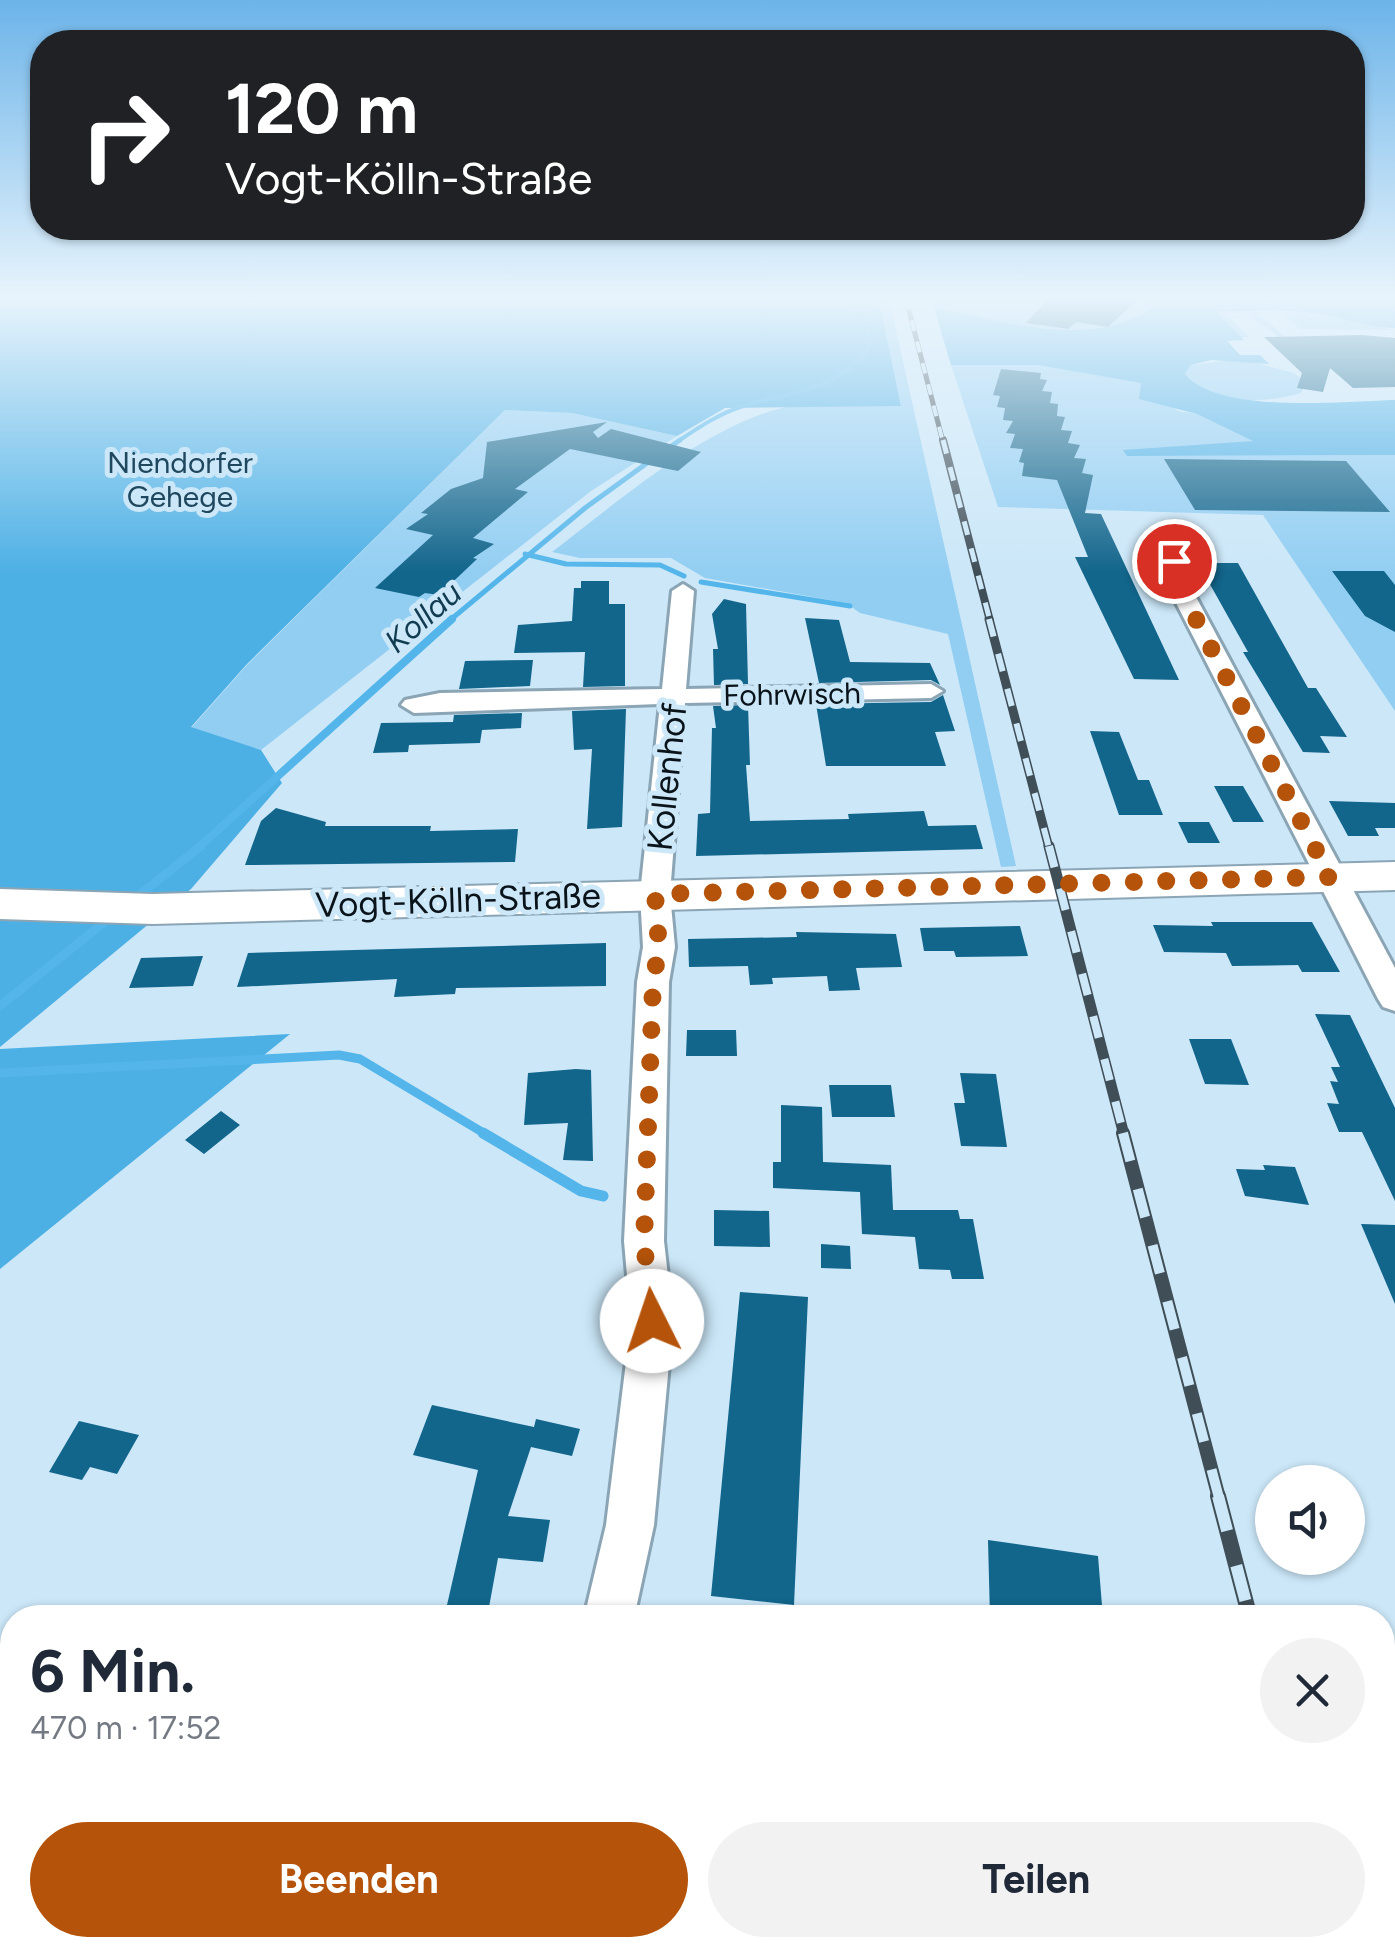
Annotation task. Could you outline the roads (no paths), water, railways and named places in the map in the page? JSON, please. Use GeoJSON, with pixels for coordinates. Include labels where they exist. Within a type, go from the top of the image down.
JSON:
{"type":"FeatureCollection","features":[{"type":"Feature","properties":{"kind":"street"},"geometry":{"type":"LineString","coordinates":[[1170,569],[1395,999]]}},
{"type":"Feature","properties":{"kind":"street","name":"Kollenhof"},"geometry":{"type":"LineString","coordinates":[[612,1605],[630,1525],[652,1321],[644,1242],[653,982],[659,947],[655,894],[683,591]]}},
{"type":"Feature","properties":{"kind":"street","name":"Fohrwisch"},"geometry":{"type":"LineString","coordinates":[[414,705],[931,691]]}},
{"type":"Feature","properties":{"kind":"street","name":"Vogt-Kölln-Straße"},"geometry":{"type":"LineString","coordinates":[[0,904],[142,908],[1395,876]]}},
{"type":"Feature","properties":{"kind":"waterway","name":"Kollau"},"geometry":{"type":"LineString","coordinates":[[678,441],[727,412],[802,390]]}},
{"type":"Feature","properties":{"kind":"waterway","name":"Kollau"},"geometry":{"type":"LineString","coordinates":[[667,449],[678,441]]}},
{"type":"Feature","properties":{"kind":"waterway","name":"Kollau"},"geometry":{"type":"LineString","coordinates":[[529,555],[654,458]]}},
{"type":"Feature","properties":{"kind":"waterway","name":"Kollau"},"geometry":{"type":"LineString","coordinates":[[449,621],[529,555]]}},
{"type":"Feature","properties":{"kind":"waterway"},"geometry":{"type":"LineString","coordinates":[[529,555],[566,564],[660,565],[684,576]]}},
{"type":"Feature","properties":{"kind":"waterway"},"geometry":{"type":"LineString","coordinates":[[701,582],[850,606]]}},
{"type":"Feature","properties":{"kind":"waterway","name":"Kollau"},"geometry":{"type":"LineString","coordinates":[[198,848],[452,619]]}},
{"type":"Feature","properties":{"kind":"waterway","name":"Kollau"},"geometry":{"type":"LineString","coordinates":[[133,900],[201,846]]}},
{"type":"Feature","properties":{"kind":"waterway","name":"Kollau"},"geometry":{"type":"LineString","coordinates":[[0,1006],[112,916]]}},
{"type":"Feature","properties":{"kind":"waterway"},"geometry":{"type":"LineString","coordinates":[[0,1073],[339,1055],[360,1059],[487,1135]]}},
{"type":"Feature","properties":{"kind":"waterway"},"geometry":{"type":"LineString","coordinates":[[483,1133],[581,1191],[603,1196]]}},
{"type":"Feature","properties":{"kind":"railway"},"geometry":{"type":"LineString","coordinates":[[930,390],[943,442]]}},
{"type":"Feature","properties":{"kind":"railway"},"geometry":{"type":"LineString","coordinates":[[943,440],[990,621]]}},
{"type":"Feature","properties":{"kind":"railway"},"geometry":{"type":"LineString","coordinates":[[989,619],[1049,848]]}},
{"type":"Feature","properties":{"kind":"railway"},"geometry":{"type":"LineString","coordinates":[[1049,846],[1124,1135]]}},
{"type":"Feature","properties":{"kind":"railway"},"geometry":{"type":"LineString","coordinates":[[1123,1133],[1219,1498]]}},
{"type":"Feature","properties":{"kind":"railway"},"geometry":{"type":"LineString","coordinates":[[1218,1496],[1247,1605]]}},
{"type":"Feature","properties":{"kind":"park label","name":"Niendorfer Gehege"},"geometry":{"type":"Point","coordinates":[180,479]}}]}
